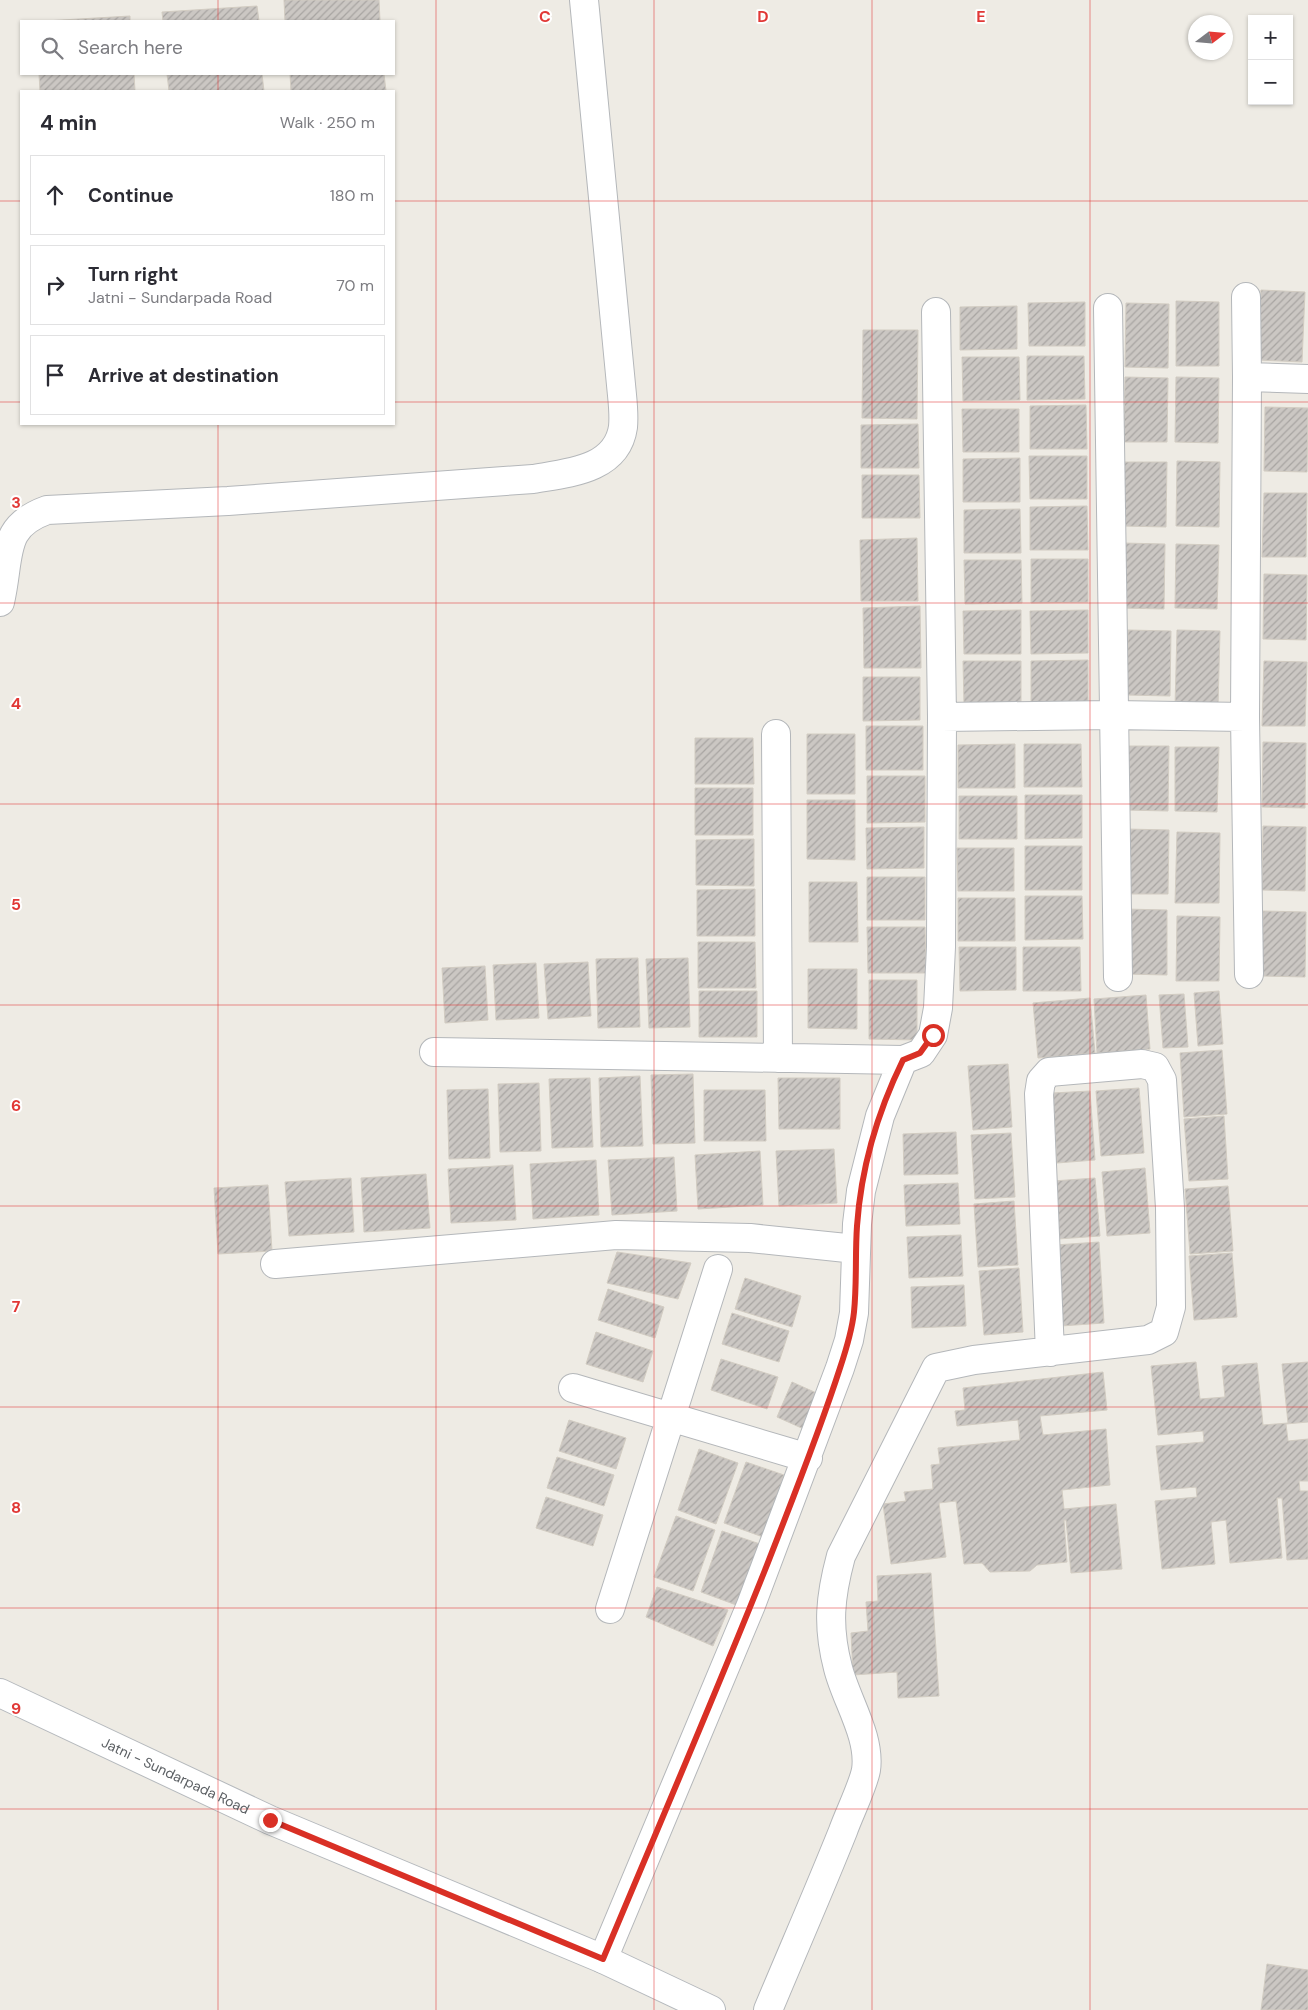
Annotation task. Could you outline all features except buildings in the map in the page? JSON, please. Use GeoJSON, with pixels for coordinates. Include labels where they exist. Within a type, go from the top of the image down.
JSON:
{"type":"FeatureCollection","features":[{"type":"Feature","properties":{"kind":"street"},"geometry":{"type":"LineString","coordinates":[[0,602],[4,586],[6,535],[15,524],[28,515],[47,510],[228,501],[533,479],[591,467],[606,458],[618,444],[623,426],[622,395],[584,0]]}},
{"type":"Feature","properties":{"kind":"street"},"geometry":{"type":"LineString","coordinates":[[1246,296],[1245,717],[1249,974]]}},
{"type":"Feature","properties":{"kind":"street"},"geometry":{"type":"LineString","coordinates":[[1108,308],[1118,977]]}},
{"type":"Feature","properties":{"kind":"street"},"geometry":{"type":"LineString","coordinates":[[434,1052],[903,1060],[920,1053],[933,1035],[938,1008],[941,947],[942,717],[936,312]]}},
{"type":"Feature","properties":{"kind":"street"},"geometry":{"type":"LineString","coordinates":[[1247,377],[1308,379]]}},
{"type":"Feature","properties":{"kind":"street"},"geometry":{"type":"LineString","coordinates":[[942,717],[1113,714],[1245,717]]}},
{"type":"Feature","properties":{"kind":"street"},"geometry":{"type":"LineString","coordinates":[[776,734],[778,1058]]}},
{"type":"Feature","properties":{"kind":"street"},"geometry":{"type":"LineString","coordinates":[[603,1959],[722,1676],[808,1458],[849,1340],[854,1313],[856,1249],[861,1191],[868,1157],[880,1116],[903,1060]]}},
{"type":"Feature","properties":{"kind":"street"},"geometry":{"type":"LineString","coordinates":[[768,2010],[830,1864],[866,1770],[866,1751],[838,1670],[832,1638],[830,1614],[834,1581],[841,1556],[936,1368],[974,1360],[1050,1352],[1148,1340],[1164,1332],[1171,1307],[1170,1208],[1162,1080],[1155,1067],[1142,1064],[1049,1072],[1042,1081],[1039,1094],[1050,1352]]}},
{"type":"Feature","properties":{"kind":"street"},"geometry":{"type":"LineString","coordinates":[[274,1264],[616,1235],[750,1238],[856,1249]]}},
{"type":"Feature","properties":{"kind":"street"},"geometry":{"type":"LineString","coordinates":[[610,1609],[718,1269]]}},
{"type":"Feature","properties":{"kind":"street"},"geometry":{"type":"LineString","coordinates":[[573,1388],[808,1458]]}},
{"type":"Feature","properties":{"kind":"street","name":"Jatni - Sundarpada Road"},"geometry":{"type":"LineString","coordinates":[[0,1693],[270,1820],[603,1959],[710,2010]]}},
{"type":"Feature","properties":{"kind":"route"},"geometry":{"type":"LineString","coordinates":[[270,1820],[603,1959],[722,1676],[825,1412],[849,1340],[854,1313],[857,1224],[868,1157],[880,1116],[903,1060],[920,1053],[933,1035]]}}]}
